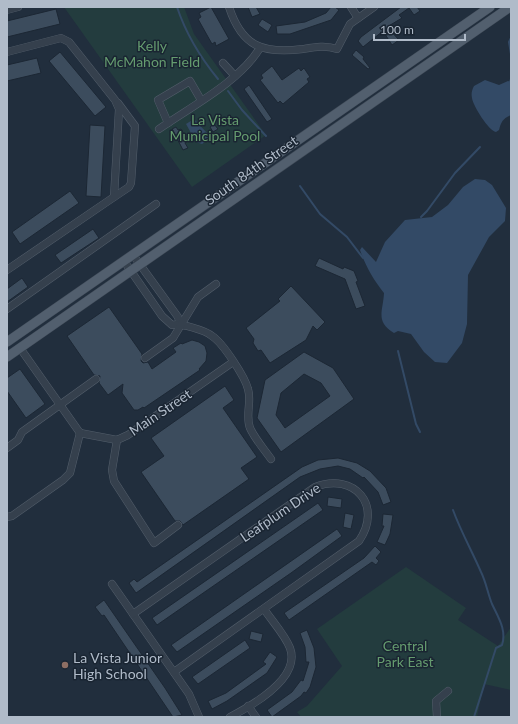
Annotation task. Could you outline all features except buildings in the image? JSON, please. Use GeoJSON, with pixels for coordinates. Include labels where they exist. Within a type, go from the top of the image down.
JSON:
{"type":"FeatureCollection","features":[{"type":"Feature","properties":{"kind":"main road","name":"South 84th Street"},"geometry":{"type":"LineString","coordinates":[[7,342],[490,7]]}},
{"type":"Feature","properties":{"kind":"main road","name":"South 84th Street"},"geometry":{"type":"LineString","coordinates":[[7,357],[510,7]]}},
{"type":"Feature","properties":{"kind":"street"},"geometry":{"type":"LineString","coordinates":[[7,10],[18,7]]}},
{"type":"Feature","properties":{"kind":"street"},"geometry":{"type":"LineString","coordinates":[[229,7],[240,32],[250,42],[260,48],[277,51],[320,46],[337,49],[347,28],[374,7]]}},
{"type":"Feature","properties":{"kind":"street"},"geometry":{"type":"LineString","coordinates":[[351,7],[358,18]]}},
{"type":"Feature","properties":{"kind":"street"},"geometry":{"type":"LineString","coordinates":[[7,52],[61,38],[69,42],[135,126],[131,183],[128,187],[7,270]]}},
{"type":"Feature","properties":{"kind":"street"},"geometry":{"type":"LineString","coordinates":[[159,129],[235,76],[250,63],[260,48]]}},
{"type":"Feature","properties":{"kind":"street"},"geometry":{"type":"LineString","coordinates":[[223,63],[235,76]]}},
{"type":"Feature","properties":{"kind":"street"},"geometry":{"type":"LineString","coordinates":[[168,123],[158,100],[190,81],[201,100]]}},
{"type":"Feature","properties":{"kind":"street"},"geometry":{"type":"LineString","coordinates":[[114,197],[119,110],[115,100]]}},
{"type":"Feature","properties":{"kind":"street"},"geometry":{"type":"LineString","coordinates":[[7,310],[156,204]]}},
{"type":"Feature","properties":{"kind":"street"},"geometry":{"type":"LineString","coordinates":[[133,255],[178,316],[181,324]]}},
{"type":"Feature","properties":{"kind":"street"},"geometry":{"type":"LineString","coordinates":[[124,262],[162,316],[172,324],[181,324],[211,335],[233,362],[249,390],[247,418],[250,429],[271,459]]}},
{"type":"Feature","properties":{"kind":"street"},"geometry":{"type":"LineString","coordinates":[[145,358],[173,338],[198,298],[216,284]]}},
{"type":"Feature","properties":{"kind":"street"},"geometry":{"type":"LineString","coordinates":[[7,517],[12,516],[63,480],[70,473],[80,433],[20,348]]}},
{"type":"Feature","properties":{"kind":"street","name":"Main Street"},"geometry":{"type":"LineString","coordinates":[[80,433],[117,440],[128,435],[233,362]]}},
{"type":"Feature","properties":{"kind":"street"},"geometry":{"type":"LineString","coordinates":[[7,448],[18,440],[22,432],[96,379]]}},
{"type":"Feature","properties":{"kind":"street"},"geometry":{"type":"LineString","coordinates":[[117,440],[112,470],[114,481],[154,543],[178,525]]}},
{"type":"Feature","properties":{"kind":"street","name":"Leafplum Drive"},"geometry":{"type":"LineString","coordinates":[[133,614],[315,486],[325,483],[338,482],[351,487],[360,494],[367,505],[368,518],[366,531],[359,542],[174,672]]}},
{"type":"Feature","properties":{"kind":"street"},"geometry":{"type":"LineString","coordinates":[[112,584],[189,694],[199,717]]}},
{"type":"Feature","properties":{"kind":"street"},"geometry":{"type":"LineString","coordinates":[[230,717],[248,706],[282,680],[289,672],[291,663],[289,647],[264,609]]}},
{"type":"Feature","properties":{"kind":"street"},"geometry":{"type":"LineString","coordinates":[[437,717],[436,701],[448,691]]}},
{"type":"Feature","properties":{"kind":"street"},"geometry":{"type":"LineString","coordinates":[[248,706],[256,717]]}},
{"type":"Feature","properties":{"kind":"green space","name":"Kelly McMahon Field"},"geometry":{"type":"Polygon","coordinates":[[[64,7],[184,7],[194,34],[266,135],[192,187],[64,7]]]}},
{"type":"Feature","properties":{"kind":"green space","name":"Central Park East"},"geometry":{"type":"Polygon","coordinates":[[[406,567],[466,608],[458,620],[498,646],[511,627],[511,690],[484,684],[477,717],[301,717],[297,712],[307,706],[342,666],[317,629],[406,567]]]}},
{"type":"Feature","properties":{"kind":"water"},"geometry":{"type":"Polygon","coordinates":[[[485,80],[499,85],[508,81],[511,82],[511,115],[504,119],[499,130],[496,132],[489,127],[482,118],[475,107],[472,98],[474,86],[485,80]]]}},
{"type":"Feature","properties":{"kind":"water"},"geometry":{"type":"Polygon","coordinates":[[[194,119],[207,133],[208,140],[202,144],[196,142],[186,124],[194,119]]]}},
{"type":"Feature","properties":{"kind":"water"},"geometry":{"type":"Polygon","coordinates":[[[475,179],[485,180],[492,185],[506,208],[505,221],[489,237],[468,275],[467,324],[462,343],[447,363],[435,362],[424,352],[411,334],[398,331],[394,333],[384,324],[382,320],[382,311],[384,293],[370,273],[360,250],[362,247],[376,262],[385,242],[405,220],[432,217],[448,205],[463,187],[475,179]]]}},
{"type":"Feature","properties":{"kind":"waterway"},"geometry":{"type":"LineString","coordinates":[[177,7],[194,45],[218,79]]}},
{"type":"Feature","properties":{"kind":"waterway"},"geometry":{"type":"LineString","coordinates":[[511,38],[509,42],[511,54]]}},
{"type":"Feature","properties":{"kind":"waterway"},"geometry":{"type":"LineString","coordinates":[[228,91],[242,110],[266,136]]}},
{"type":"Feature","properties":{"kind":"waterway"},"geometry":{"type":"LineString","coordinates":[[421,217],[455,173],[480,147]]}},
{"type":"Feature","properties":{"kind":"waterway"},"geometry":{"type":"LineString","coordinates":[[300,186],[320,214],[347,237],[363,258]]}},
{"type":"Feature","properties":{"kind":"waterway"},"geometry":{"type":"LineString","coordinates":[[398,351],[416,424],[420,432]]}},
{"type":"Feature","properties":{"kind":"waterway"},"geometry":{"type":"LineString","coordinates":[[453,510],[483,576],[492,604],[503,629],[502,645],[496,648],[474,717]]}},
{"type":"Feature","properties":{"kind":"place","name":"La Vista Junior High School"},"geometry":{"type":"Point","coordinates":[65,665]}},
{"type":"Feature","properties":{"kind":"park label","name":"La Vista Municipal Pool"},"geometry":{"type":"Point","coordinates":[215,128]}}]}
